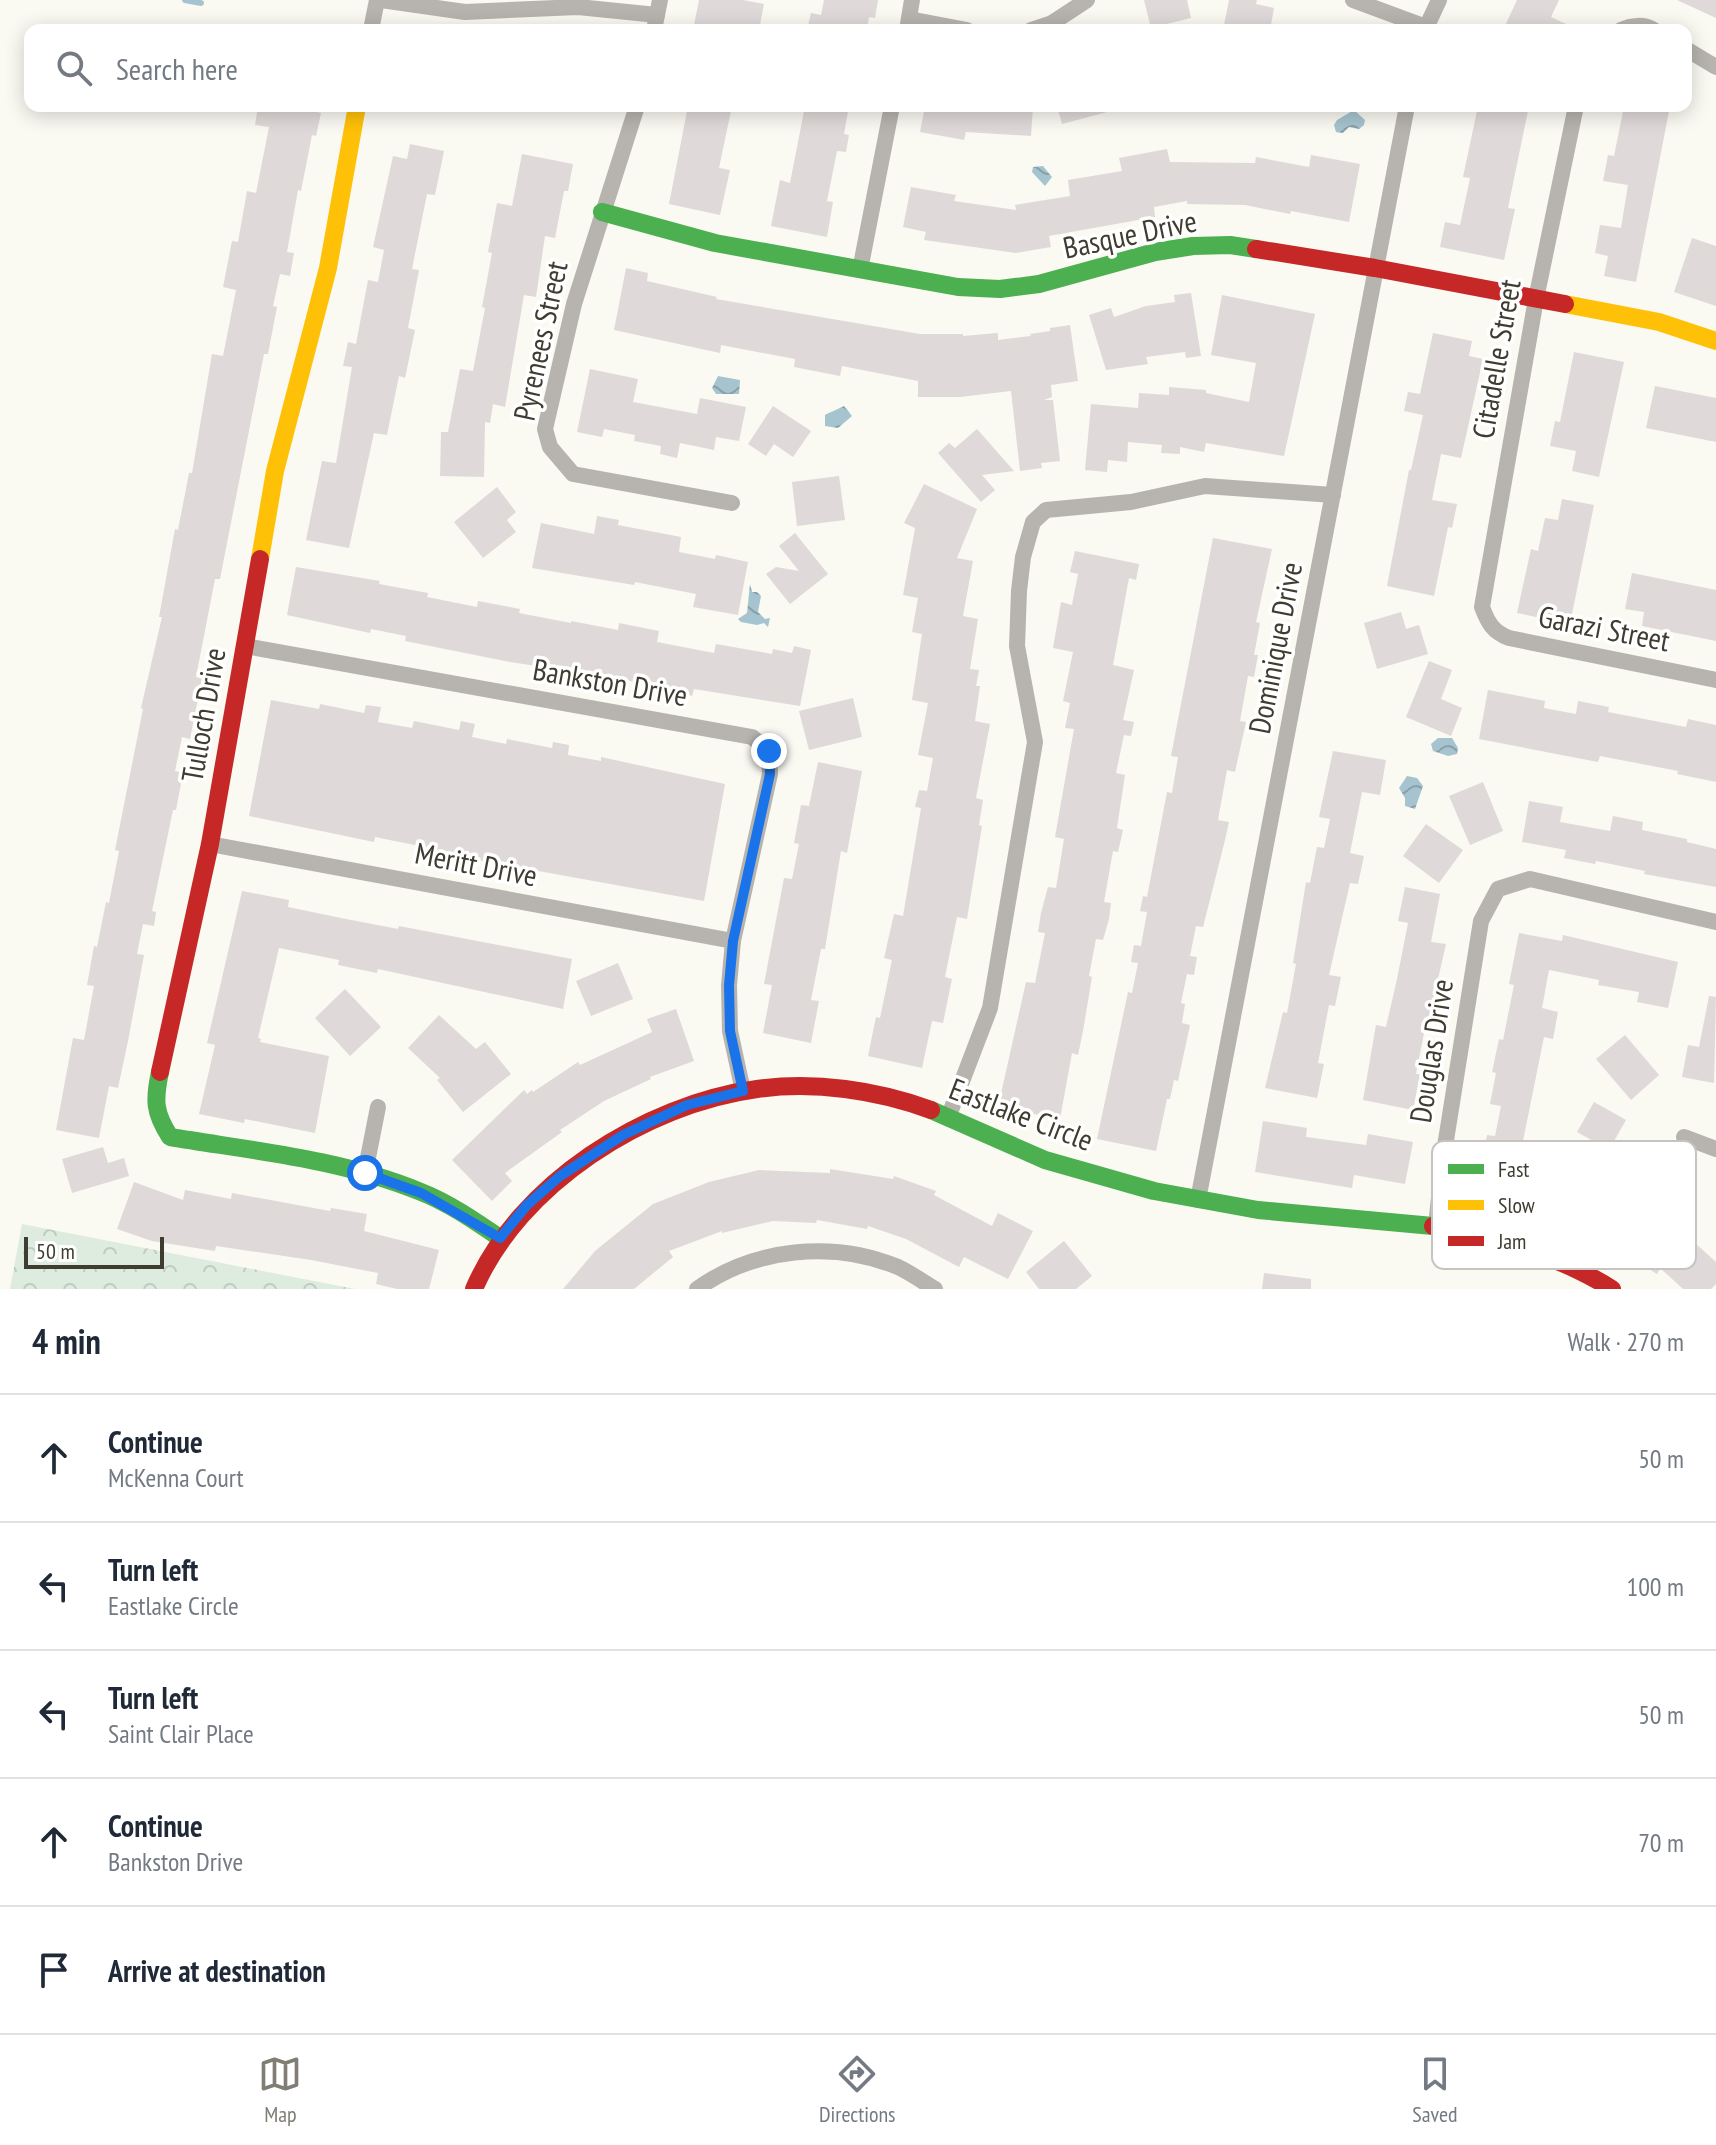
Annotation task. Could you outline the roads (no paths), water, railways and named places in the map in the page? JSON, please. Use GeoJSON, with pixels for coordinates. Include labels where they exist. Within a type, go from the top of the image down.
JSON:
{"type":"FeatureCollection","features":[{"type":"Feature","properties":{"kind":"street"},"geometry":{"type":"LineString","coordinates":[[373,24],[379,0],[465,12],[578,7],[657,15]]}},
{"type":"Feature","properties":{"kind":"street"},"geometry":{"type":"LineString","coordinates":[[908,24],[912,0]]}},
{"type":"Feature","properties":{"kind":"street"},"geometry":{"type":"LineString","coordinates":[[1049,24],[1087,0]]}},
{"type":"Feature","properties":{"kind":"street"},"geometry":{"type":"LineString","coordinates":[[1353,0],[1413,24]]}},
{"type":"Feature","properties":{"kind":"street"},"geometry":{"type":"LineString","coordinates":[[1428,24],[1439,0]]}},
{"type":"Feature","properties":{"kind":"street"},"geometry":{"type":"LineString","coordinates":[[1692,53],[1716,67]]}},
{"type":"Feature","properties":{"kind":"street","name":"Tulloch Drive"},"geometry":{"type":"LineString","coordinates":[[356,112],[328,268],[275,471],[210,844],[155,1095],[158,1119],[170,1137],[365,1173],[421,1193],[500,1238]]}},
{"type":"Feature","properties":{"kind":"street","name":"Pyrenees Street"},"geometry":{"type":"LineString","coordinates":[[635,112],[574,304],[545,429],[550,447],[573,474],[732,503]]}},
{"type":"Feature","properties":{"kind":"street"},"geometry":{"type":"LineString","coordinates":[[860,270],[891,112]]}},
{"type":"Feature","properties":{"kind":"street","name":"Dominique Drive"},"geometry":{"type":"LineString","coordinates":[[1198,1200],[1406,112]]}},
{"type":"Feature","properties":{"kind":"street","name":"Citadelle Street"},"geometry":{"type":"LineString","coordinates":[[1487,621],[1482,607],[1536,299],[1575,112]]}},
{"type":"Feature","properties":{"kind":"street","name":"Basque Drive"},"geometry":{"type":"LineString","coordinates":[[602,212],[715,243],[958,287],[1000,289],[1039,284],[1155,252],[1218,245],[1375,268],[1659,322],[1716,341]]}},
{"type":"Feature","properties":{"kind":"street"},"geometry":{"type":"LineString","coordinates":[[948,1118],[990,1008],[1035,742],[1017,646],[1020,580],[1033,522],[1046,510],[1131,502],[1205,486],[1333,495]]}},
{"type":"Feature","properties":{"kind":"street","name":"Garazi Street"},"geometry":{"type":"LineString","coordinates":[[1487,621],[1497,633],[1509,638],[1716,680]]}},
{"type":"Feature","properties":{"kind":"street","name":"Bankston Drive"},"geometry":{"type":"LineString","coordinates":[[245,646],[752,737],[769,751],[770,774],[733,941],[729,985],[730,1031],[743,1091]]}},
{"type":"Feature","properties":{"kind":"street","name":"Meritt Drive"},"geometry":{"type":"LineString","coordinates":[[210,844],[733,941]]}},
{"type":"Feature","properties":{"kind":"street","name":"Douglas Drive"},"geometry":{"type":"LineString","coordinates":[[1446,1141],[1481,921],[1498,889],[1530,879],[1716,922]]}},
{"type":"Feature","properties":{"kind":"street","name":"Eastlake Circle"},"geometry":{"type":"LineString","coordinates":[[474,1289],[500,1238],[527,1205],[560,1176],[623,1135],[687,1105],[762,1087],[823,1085],[866,1090],[929,1109],[1023,1152],[1097,1175],[1198,1200],[1265,1211],[1432,1226]]}},
{"type":"Feature","properties":{"kind":"street"},"geometry":{"type":"LineString","coordinates":[[365,1173],[378,1107]]}},
{"type":"Feature","properties":{"kind":"street"},"geometry":{"type":"LineString","coordinates":[[1684,1137],[1695,1141]]}},
{"type":"Feature","properties":{"kind":"street"},"geometry":{"type":"LineString","coordinates":[[1696,1142],[1716,1149]]}},
{"type":"Feature","properties":{"kind":"street"},"geometry":{"type":"LineString","coordinates":[[697,1289],[746,1263],[772,1255],[818,1251],[849,1253],[898,1267],[935,1289]]}},
{"type":"Feature","properties":{"kind":"street","name":"Eastlake Circle"},"geometry":{"type":"LineString","coordinates":[[1573,1269],[1612,1289]]}},
{"type":"Feature","properties":{"kind":"water"},"geometry":{"type":"Polygon","coordinates":[[[1356,112],[1365,120],[1359,129],[1349,127],[1343,133],[1336,132],[1334,125],[1337,120],[1356,112]]]}},
{"type":"Feature","properties":{"kind":"water"},"geometry":{"type":"Polygon","coordinates":[[[1043,166],[1052,177],[1045,186],[1032,172],[1033,167],[1043,166]]]}},
{"type":"Feature","properties":{"kind":"water"},"geometry":{"type":"Polygon","coordinates":[[[718,376],[740,380],[739,394],[716,394],[712,388],[718,376]]]}},
{"type":"Feature","properties":{"kind":"water"},"geometry":{"type":"Polygon","coordinates":[[[844,406],[852,416],[838,428],[825,426],[825,415],[844,406]]]}},
{"type":"Feature","properties":{"kind":"water"},"geometry":{"type":"Polygon","coordinates":[[[750,584],[752,592],[761,596],[758,612],[765,619],[770,618],[768,627],[764,623],[757,625],[738,619],[747,613],[750,584]]]}},
{"type":"Feature","properties":{"kind":"water"},"geometry":{"type":"Polygon","coordinates":[[[1438,738],[1452,738],[1458,748],[1457,754],[1448,756],[1433,751],[1431,744],[1438,738]]]}},
{"type":"Feature","properties":{"kind":"water"},"geometry":{"type":"Polygon","coordinates":[[[1407,776],[1417,778],[1423,786],[1415,809],[1405,806],[1405,798],[1399,788],[1407,776]]]}},
{"type":"Feature","properties":{"kind":"waterway"},"geometry":{"type":"LineString","coordinates":[[185,0],[201,3]]}}]}
